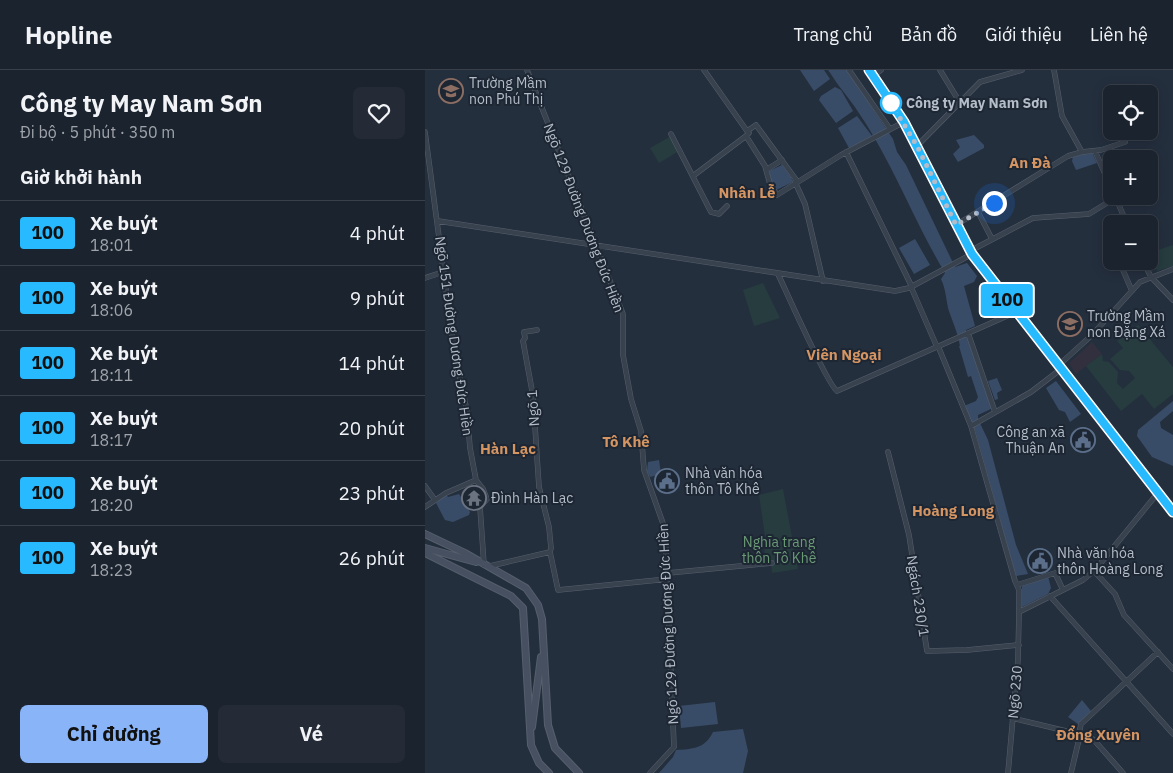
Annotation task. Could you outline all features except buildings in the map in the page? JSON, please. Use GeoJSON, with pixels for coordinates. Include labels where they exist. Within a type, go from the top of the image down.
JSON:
{"type":"FeatureCollection","features":[{"type":"Feature","properties":{"kind":"main road"},"geometry":{"type":"LineString","coordinates":[[871,73],[904,122],[971,253],[1157,494],[1173,512]]}},
{"type":"Feature","properties":{"kind":"main road"},"geometry":{"type":"LineString","coordinates":[[425,534],[465,553],[526,588],[539,605],[548,725],[555,748],[578,773]]}},
{"type":"Feature","properties":{"kind":"main road"},"geometry":{"type":"LineString","coordinates":[[425,548],[486,566]]}},
{"type":"Feature","properties":{"kind":"main road"},"geometry":{"type":"LineString","coordinates":[[425,553],[511,596],[523,608],[530,739],[534,756],[549,773]]}},
{"type":"Feature","properties":{"kind":"main road"},"geometry":{"type":"LineString","coordinates":[[530,739],[543,641]]}},
{"type":"Feature","properties":{"kind":"street","name":"Ngõ 129 Đường Dương Đức Hiền"},"geometry":{"type":"LineString","coordinates":[[527,70],[623,314],[622,344],[625,373],[641,431],[644,470],[665,526],[674,747],[650,773]]}},
{"type":"Feature","properties":{"kind":"street"},"geometry":{"type":"LineString","coordinates":[[704,70],[747,133],[766,170],[769,183],[777,195],[796,181],[846,152],[904,122]]}},
{"type":"Feature","properties":{"kind":"street"},"geometry":{"type":"LineString","coordinates":[[849,70],[890,129]]}},
{"type":"Feature","properties":{"kind":"street"},"geometry":{"type":"LineString","coordinates":[[871,73],[881,70]]}},
{"type":"Feature","properties":{"kind":"street"},"geometry":{"type":"LineString","coordinates":[[948,70],[941,72],[959,102]]}},
{"type":"Feature","properties":{"kind":"street"},"geometry":{"type":"LineString","coordinates":[[917,146],[979,82],[1022,70]]}},
{"type":"Feature","properties":{"kind":"street"},"geometry":{"type":"LineString","coordinates":[[1054,70],[1062,116],[1082,152]]}},
{"type":"Feature","properties":{"kind":"street"},"geometry":{"type":"LineString","coordinates":[[693,176],[756,125],[796,181],[805,204],[823,281]]}},
{"type":"Feature","properties":{"kind":"street","name":"Ngõ 151 Đường Dương Đức Hiền"},"geometry":{"type":"LineString","coordinates":[[425,134],[438,221],[453,350],[467,411],[469,444],[476,480],[483,489],[487,499],[480,507],[486,566]]}},
{"type":"Feature","properties":{"kind":"street"},"geometry":{"type":"LineString","coordinates":[[671,134],[712,213],[719,214],[727,206]]}},
{"type":"Feature","properties":{"kind":"street"},"geometry":{"type":"LineString","coordinates":[[956,225],[1061,160],[1082,152],[1095,151],[1125,142]]}},
{"type":"Feature","properties":{"kind":"street"},"geometry":{"type":"LineString","coordinates":[[1095,151],[1103,170]]}},
{"type":"Feature","properties":{"kind":"street","name":"Ngõ 230"},"geometry":{"type":"LineString","coordinates":[[846,152],[912,286],[971,426],[1020,594],[1019,645],[1007,773]]}},
{"type":"Feature","properties":{"kind":"street"},"geometry":{"type":"LineString","coordinates":[[766,170],[781,160]]}},
{"type":"Feature","properties":{"kind":"street"},"geometry":{"type":"LineString","coordinates":[[438,221],[895,291],[912,286],[960,261],[992,239],[1038,217],[1093,213],[1104,205]]}},
{"type":"Feature","properties":{"kind":"street"},"geometry":{"type":"LineString","coordinates":[[978,212],[992,239]]}},
{"type":"Feature","properties":{"kind":"street"},"geometry":{"type":"LineString","coordinates":[[971,426],[1031,392],[1092,336],[1140,282],[1173,269]]}},
{"type":"Feature","properties":{"kind":"street"},"geometry":{"type":"LineString","coordinates":[[1123,270],[1132,291]]}},
{"type":"Feature","properties":{"kind":"street"},"geometry":{"type":"LineString","coordinates":[[1148,270],[1151,277],[1173,300]]}},
{"type":"Feature","properties":{"kind":"street"},"geometry":{"type":"LineString","coordinates":[[425,278],[443,272]]}},
{"type":"Feature","properties":{"kind":"street"},"geometry":{"type":"LineString","coordinates":[[778,274],[821,365],[836,391],[1016,312]]}},
{"type":"Feature","properties":{"kind":"street","name":"Ngõ 1"},"geometry":{"type":"LineString","coordinates":[[537,330],[524,332],[525,338],[523,341],[533,394],[539,487],[549,527],[550,552]]}},
{"type":"Feature","properties":{"kind":"street"},"geometry":{"type":"LineString","coordinates":[[968,333],[995,412]]}},
{"type":"Feature","properties":{"kind":"street","name":"Ngách 230/1"},"geometry":{"type":"LineString","coordinates":[[888,452],[909,535],[927,650],[958,650],[1019,645]]}},
{"type":"Feature","properties":{"kind":"street"},"geometry":{"type":"LineString","coordinates":[[425,507],[435,500],[476,480]]}},
{"type":"Feature","properties":{"kind":"street"},"geometry":{"type":"LineString","coordinates":[[425,486],[435,500]]}},
{"type":"Feature","properties":{"kind":"street"},"geometry":{"type":"LineString","coordinates":[[1019,612],[1083,580],[1094,571],[1157,494]]}},
{"type":"Feature","properties":{"kind":"street"},"geometry":{"type":"LineString","coordinates":[[486,566],[550,552],[558,590],[668,579]]}},
{"type":"Feature","properties":{"kind":"street"},"geometry":{"type":"LineString","coordinates":[[668,573],[772,563]]}},
{"type":"Feature","properties":{"kind":"street"},"geometry":{"type":"LineString","coordinates":[[1094,571],[1115,594],[1125,615],[1173,669]]}},
{"type":"Feature","properties":{"kind":"street"},"geometry":{"type":"LineString","coordinates":[[1017,585],[1055,573],[1063,590]]}},
{"type":"Feature","properties":{"kind":"street"},"geometry":{"type":"LineString","coordinates":[[1050,596],[1173,734]]}},
{"type":"Feature","properties":{"kind":"street"},"geometry":{"type":"LineString","coordinates":[[1071,773],[1081,724],[1158,652]]}},
{"type":"Feature","properties":{"kind":"street"},"geometry":{"type":"LineString","coordinates":[[1013,718],[1094,740],[1123,773]]}},
{"type":"Feature","properties":{"kind":"shaded area"},"geometry":{"type":"Polygon","coordinates":[[[1092,342],[1102,354],[1076,374],[1069,363],[1092,342]]]}},
{"type":"Feature","properties":{"kind":"green space"},"geometry":{"type":"Polygon","coordinates":[[[671,136],[679,151],[659,163],[650,148],[671,136]]]}},
{"type":"Feature","properties":{"kind":"green space"},"geometry":{"type":"Polygon","coordinates":[[[1173,245],[1173,266],[1157,271],[1158,250],[1173,245]]]}},
{"type":"Feature","properties":{"kind":"green space"},"geometry":{"type":"Polygon","coordinates":[[[763,283],[780,318],[754,326],[743,290],[763,283]]]}},
{"type":"Feature","properties":{"kind":"green space"},"geometry":{"type":"Polygon","coordinates":[[[1138,325],[1173,367],[1173,394],[1154,409],[1142,394],[1121,411],[1086,366],[1102,354],[1103,361],[1109,362],[1118,372],[1117,383],[1123,389],[1135,378],[1129,371],[1120,370],[1110,359],[1123,348],[1117,341],[1138,325]]]}},
{"type":"Feature","properties":{"kind":"green space","name":"Nghĩa trang thôn Tô Khê"},"geometry":{"type":"Polygon","coordinates":[[[783,489],[798,569],[772,573],[771,563],[764,563],[765,536],[759,495],[783,489]]]}},
{"type":"Feature","properties":{"kind":"water"},"geometry":{"type":"Polygon","coordinates":[[[800,70],[824,70],[830,79],[814,91],[800,70]]]}},
{"type":"Feature","properties":{"kind":"water"},"geometry":{"type":"Polygon","coordinates":[[[828,70],[847,70],[893,139],[897,152],[906,165],[955,267],[967,263],[977,276],[974,282],[964,286],[975,326],[966,330],[993,408],[978,415],[978,419],[988,440],[1016,545],[1028,574],[1016,576],[975,430],[964,406],[976,401],[978,397],[971,376],[968,377],[949,310],[941,279],[945,273],[884,154],[856,108],[828,70]]]}},
{"type":"Feature","properties":{"kind":"water"},"geometry":{"type":"Polygon","coordinates":[[[835,87],[841,90],[853,111],[836,123],[819,100],[821,96],[835,87]]]}},
{"type":"Feature","properties":{"kind":"water"},"geometry":{"type":"Polygon","coordinates":[[[857,116],[872,136],[849,148],[838,128],[857,116]]]}},
{"type":"Feature","properties":{"kind":"water"},"geometry":{"type":"Polygon","coordinates":[[[974,135],[984,145],[984,148],[958,162],[953,154],[960,147],[956,140],[974,135]]]}},
{"type":"Feature","properties":{"kind":"water"},"geometry":{"type":"Polygon","coordinates":[[[1092,152],[1097,163],[1076,170],[1072,161],[1073,157],[1092,152]]]}},
{"type":"Feature","properties":{"kind":"water"},"geometry":{"type":"Polygon","coordinates":[[[782,165],[793,182],[776,190],[772,185],[769,171],[782,165]]]}},
{"type":"Feature","properties":{"kind":"water"},"geometry":{"type":"Polygon","coordinates":[[[915,239],[930,265],[914,274],[899,248],[915,239]]]}},
{"type":"Feature","properties":{"kind":"water"},"geometry":{"type":"Polygon","coordinates":[[[997,378],[1002,390],[997,393],[998,399],[995,400],[988,381],[997,378]]]}},
{"type":"Feature","properties":{"kind":"water"},"geometry":{"type":"Polygon","coordinates":[[[1056,381],[1081,414],[1070,422],[1065,412],[1059,410],[1046,388],[1056,381]]]}},
{"type":"Feature","properties":{"kind":"water"},"geometry":{"type":"Polygon","coordinates":[[[1173,401],[1173,411],[1160,422],[1161,428],[1173,435],[1173,466],[1152,457],[1137,436],[1138,430],[1173,401]]]}},
{"type":"Feature","properties":{"kind":"water"},"geometry":{"type":"Polygon","coordinates":[[[659,460],[661,474],[650,477],[647,471],[648,462],[659,460]]]}},
{"type":"Feature","properties":{"kind":"water"},"geometry":{"type":"Polygon","coordinates":[[[446,494],[448,497],[459,494],[470,512],[469,515],[453,522],[445,520],[436,503],[446,494]]]}},
{"type":"Feature","properties":{"kind":"water"},"geometry":{"type":"Polygon","coordinates":[[[1048,576],[1051,588],[1048,594],[1022,607],[1022,585],[1048,576]]]}},
{"type":"Feature","properties":{"kind":"water"},"geometry":{"type":"Polygon","coordinates":[[[1082,700],[1091,711],[1078,724],[1068,717],[1082,700]]]}},
{"type":"Feature","properties":{"kind":"water"},"geometry":{"type":"Polygon","coordinates":[[[715,702],[718,724],[681,728],[679,706],[715,702]]]}},
{"type":"Feature","properties":{"kind":"water"},"geometry":{"type":"Polygon","coordinates":[[[743,729],[748,751],[743,773],[659,773],[673,757],[676,750],[702,745],[710,738],[713,732],[743,729]]]}},
{"type":"Feature","properties":{"kind":"bus line","name":"100"},"geometry":{"type":"LineString","coordinates":[[869,70],[904,122],[956,225],[980,266],[1173,512]]}},
{"type":"Feature","properties":{"kind":"place","name":"Trường Mầm non Phú Thị"},"geometry":{"type":"Point","coordinates":[451,91]}},
{"type":"Feature","properties":{"kind":"place","name":"Công ty May Nam Sơn"},"geometry":{"type":"Point","coordinates":[891,103]}},
{"type":"Feature","properties":{"kind":"place","name":"Trường Mầm non Đặng Xá"},"geometry":{"type":"Point","coordinates":[1070,324]}},
{"type":"Feature","properties":{"kind":"place","name":"Công an xã Thuận An"},"geometry":{"type":"Point","coordinates":[1083,440]}},
{"type":"Feature","properties":{"kind":"place","name":"Nhà văn hóa thôn Tô Khê"},"geometry":{"type":"Point","coordinates":[667,481]}},
{"type":"Feature","properties":{"kind":"place","name":"Đình Hàn Lạc"},"geometry":{"type":"Point","coordinates":[474,498]}},
{"type":"Feature","properties":{"kind":"place","name":"Nhà văn hóa thôn Hoàng Long"},"geometry":{"type":"Point","coordinates":[1040,561]}},
{"type":"Feature","properties":{"kind":"district","name":"An Đà"},"geometry":{"type":"Point","coordinates":[1030,162]}},
{"type":"Feature","properties":{"kind":"district","name":"Nhân Lễ"},"geometry":{"type":"Point","coordinates":[747,192]}},
{"type":"Feature","properties":{"kind":"district","name":"Viên Ngoại"},"geometry":{"type":"Point","coordinates":[844,354]}},
{"type":"Feature","properties":{"kind":"district","name":"Tô Khê"},"geometry":{"type":"Point","coordinates":[626,441]}},
{"type":"Feature","properties":{"kind":"district","name":"Hàn Lạc"},"geometry":{"type":"Point","coordinates":[508,448]}},
{"type":"Feature","properties":{"kind":"district","name":"Hoàng Long"},"geometry":{"type":"Point","coordinates":[953,510]}},
{"type":"Feature","properties":{"kind":"district","name":"Đổng Xuyên"},"geometry":{"type":"Point","coordinates":[1098,734]}},
{"type":"Feature","properties":{"kind":"route"},"geometry":{"type":"LineString","coordinates":[[891,103],[917,146],[956,225],[994,203]]}}]}
